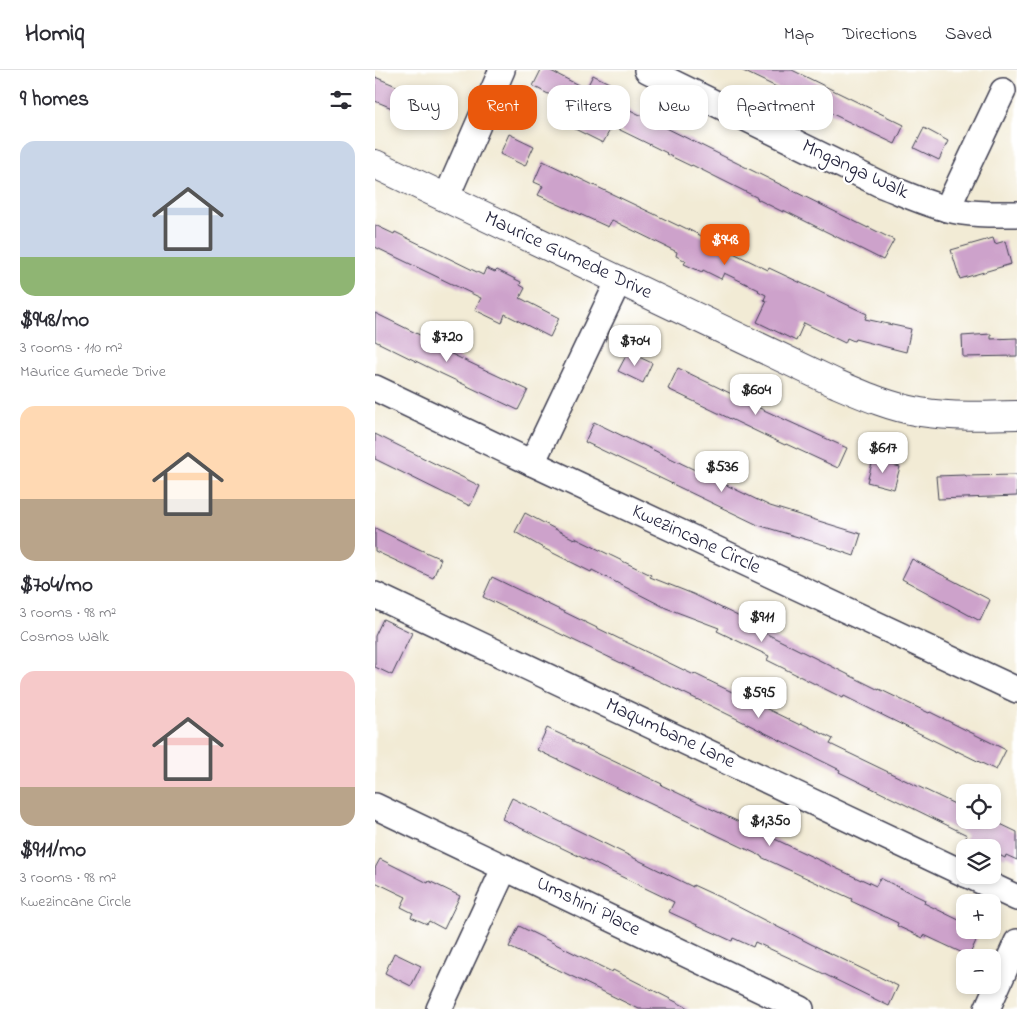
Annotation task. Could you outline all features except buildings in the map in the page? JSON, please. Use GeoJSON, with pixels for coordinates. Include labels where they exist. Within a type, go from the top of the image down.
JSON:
{"type":"FeatureCollection","features":[{"type":"Feature","properties":{"kind":"street"},"geometry":{"type":"LineString","coordinates":[[446,198],[502,70]]}},
{"type":"Feature","properties":{"kind":"street","name":"Mnganga Walk"},"geometry":{"type":"LineString","coordinates":[[647,70],[883,185],[918,199],[947,209],[1017,214]]}},
{"type":"Feature","properties":{"kind":"street"},"geometry":{"type":"LineString","coordinates":[[947,209],[1003,91]]}},
{"type":"Feature","properties":{"kind":"street","name":"Maurice Gumede Drive"},"geometry":{"type":"LineString","coordinates":[[375,164],[835,383],[878,401],[919,412],[957,415],[1017,415]]}},
{"type":"Feature","properties":{"kind":"street"},"geometry":{"type":"LineString","coordinates":[[532,463],[619,280]]}},
{"type":"Feature","properties":{"kind":"street","name":"Kwezincane Circle"},"geometry":{"type":"LineString","coordinates":[[375,388],[1017,690]]}},
{"type":"Feature","properties":{"kind":"street","name":"Maqumbane Lane"},"geometry":{"type":"LineString","coordinates":[[375,595],[956,869]]}},
{"type":"Feature","properties":{"kind":"street","name":"Umshini Place"},"geometry":{"type":"LineString","coordinates":[[375,806],[801,1009]]}},
{"type":"Feature","properties":{"kind":"street"},"geometry":{"type":"LineString","coordinates":[[439,1009],[505,867]]}},
{"type":"Feature","properties":{"kind":"street","name":"Maqumbane Lane"},"geometry":{"type":"LineString","coordinates":[[987,884],[1017,898]]}},
{"type":"Feature","properties":{"kind":"street"},"geometry":{"type":"LineString","coordinates":[[987,1009],[1017,942]]}}]}
